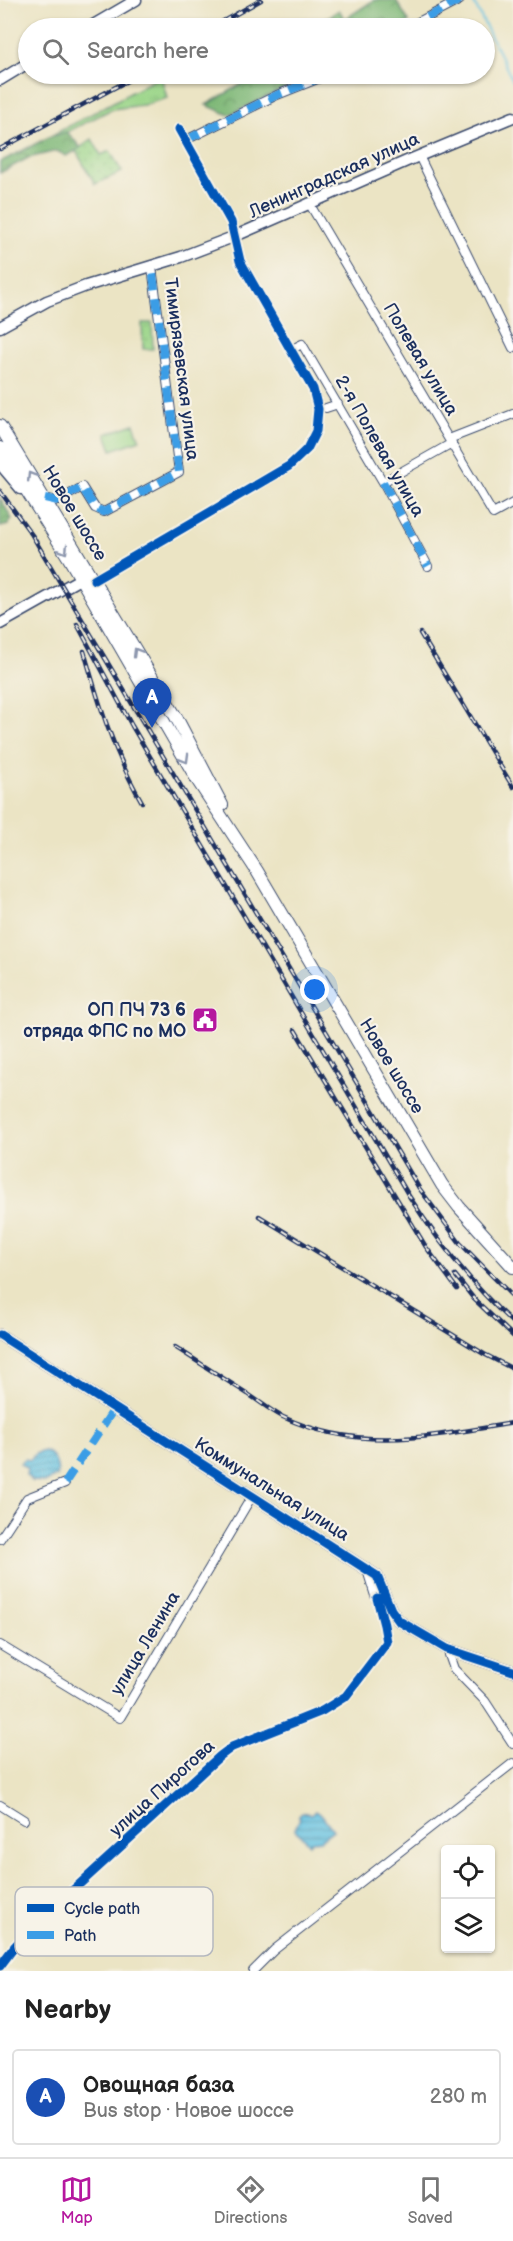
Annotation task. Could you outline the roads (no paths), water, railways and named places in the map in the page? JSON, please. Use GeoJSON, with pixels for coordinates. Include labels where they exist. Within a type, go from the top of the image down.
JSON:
{"type":"FeatureCollection","features":[{"type":"Feature","properties":{"kind":"main road","name":"Новое шоссе"},"geometry":{"type":"LineString","coordinates":[[0,426],[45,498],[50,517]]}},
{"type":"Feature","properties":{"kind":"main road","name":"Новое шоссе"},"geometry":{"type":"LineString","coordinates":[[0,448],[50,517],[88,577],[198,781],[257,871],[442,1185],[513,1267]]}},
{"type":"Feature","properties":{"kind":"street"},"geometry":{"type":"LineString","coordinates":[[105,18],[136,0]]}},
{"type":"Feature","properties":{"kind":"street"},"geometry":{"type":"LineString","coordinates":[[426,18],[460,0]]}},
{"type":"Feature","properties":{"kind":"street"},"geometry":{"type":"LineString","coordinates":[[0,80],[18,69]]}},
{"type":"Feature","properties":{"kind":"street"},"geometry":{"type":"LineString","coordinates":[[186,140],[277,95],[305,84]]}},
{"type":"Feature","properties":{"kind":"street","name":"Ленинградская улица"},"geometry":{"type":"LineString","coordinates":[[0,327],[57,297],[152,267],[234,237],[513,117]]}},
{"type":"Feature","properties":{"kind":"street"},"geometry":{"type":"LineString","coordinates":[[0,624],[281,471],[307,449],[316,431],[318,409],[313,389],[240,261],[231,222],[179,129]]}},
{"type":"Feature","properties":{"kind":"street"},"geometry":{"type":"LineString","coordinates":[[419,156],[513,348]]}},
{"type":"Feature","properties":{"kind":"street","name":"Полевая улица"},"geometry":{"type":"LineString","coordinates":[[309,203],[493,514],[513,503]]}},
{"type":"Feature","properties":{"kind":"street","name":"Тимирязевская улица"},"geometry":{"type":"LineString","coordinates":[[58,501],[82,487],[95,508],[104,512],[179,472],[152,267]]}},
{"type":"Feature","properties":{"kind":"street","name":"2-я Полевая улица"},"geometry":{"type":"LineString","coordinates":[[292,350],[302,344],[383,482],[428,566]]}},
{"type":"Feature","properties":{"kind":"street"},"geometry":{"type":"LineString","coordinates":[[326,408],[338,404]]}},
{"type":"Feature","properties":{"kind":"street"},"geometry":{"type":"LineString","coordinates":[[383,482],[451,441],[513,414]]}},
{"type":"Feature","properties":{"kind":"street"},"geometry":{"type":"LineString","coordinates":[[0,464],[50,517],[58,501],[45,498]]}},
{"type":"Feature","properties":{"kind":"street","name":"Коммунальная улица"},"geometry":{"type":"LineString","coordinates":[[0,1335],[377,1576],[391,1610],[399,1621],[447,1649],[513,1671]]}},
{"type":"Feature","properties":{"kind":"street"},"geometry":{"type":"LineString","coordinates":[[0,1539],[27,1498],[65,1483]]}},
{"type":"Feature","properties":{"kind":"street","name":"улица Ленина"},"geometry":{"type":"LineString","coordinates":[[0,1645],[120,1718],[252,1496]]}},
{"type":"Feature","properties":{"kind":"street","name":"улица Пирогова"},"geometry":{"type":"LineString","coordinates":[[76,1887],[219,1756],[239,1744],[322,1711],[346,1696],[387,1642],[384,1624],[367,1570]]}},
{"type":"Feature","properties":{"kind":"street"},"geometry":{"type":"LineString","coordinates":[[447,1649],[454,1669],[485,1701],[513,1744]]}},
{"type":"Feature","properties":{"kind":"street"},"geometry":{"type":"LineString","coordinates":[[253,1971],[274,1950],[513,1763]]}},
{"type":"Feature","properties":{"kind":"street"},"geometry":{"type":"LineString","coordinates":[[0,1805],[24,1820]]}},
{"type":"Feature","properties":{"kind":"street","name":"улица Пирогова"},"geometry":{"type":"LineString","coordinates":[[0,1966],[15,1946]]}},
{"type":"Feature","properties":{"kind":"water"},"geometry":{"type":"Polygon","coordinates":[[[44,1451],[55,1461],[57,1476],[45,1482],[32,1481],[26,1475],[27,1469],[20,1463],[44,1451]]]}},
{"type":"Feature","properties":{"kind":"water"},"geometry":{"type":"Polygon","coordinates":[[[315,1810],[322,1815],[333,1830],[320,1840],[311,1841],[309,1844],[295,1829],[300,1818],[298,1815],[301,1812],[311,1814],[315,1810]]]}},
{"type":"Feature","properties":{"kind":"waterway"},"geometry":{"type":"LineString","coordinates":[[474,3],[482,18]]}},
{"type":"Feature","properties":{"kind":"waterway"},"geometry":{"type":"LineString","coordinates":[[495,45],[513,81]]}},
{"type":"Feature","properties":{"kind":"railway"},"geometry":{"type":"LineString","coordinates":[[229,18],[261,0]]}},
{"type":"Feature","properties":{"kind":"railway"},"geometry":{"type":"LineString","coordinates":[[0,149],[121,84]]}},
{"type":"Feature","properties":{"kind":"railway"},"geometry":{"type":"LineString","coordinates":[[0,491],[32,535],[419,1188],[460,1243],[513,1297]]}},
{"type":"Feature","properties":{"kind":"railway"},"geometry":{"type":"LineString","coordinates":[[77,624],[132,726],[409,1196],[457,1263],[513,1323]]}},
{"type":"Feature","properties":{"kind":"railway"},"geometry":{"type":"LineString","coordinates":[[420,633],[513,787]]}},
{"type":"Feature","properties":{"kind":"railway"},"geometry":{"type":"LineString","coordinates":[[84,651],[115,747],[142,802]]}},
{"type":"Feature","properties":{"kind":"railway"},"geometry":{"type":"LineString","coordinates":[[295,1030],[426,1247],[457,1289]]}},
{"type":"Feature","properties":{"kind":"railway"},"geometry":{"type":"LineString","coordinates":[[259,1216],[484,1354],[513,1369]]}},
{"type":"Feature","properties":{"kind":"railway"},"geometry":{"type":"LineString","coordinates":[[455,1275],[474,1299],[513,1336]]}},
{"type":"Feature","properties":{"kind":"railway"},"geometry":{"type":"LineString","coordinates":[[175,1347],[283,1417],[340,1435],[397,1438],[454,1433],[513,1423]]}},
{"type":"Feature","properties":{"kind":"place","name":"Овощная база"},"geometry":{"type":"Point","coordinates":[152,728]}},
{"type":"Feature","properties":{"kind":"place","name":"ОП ПЧ 73 6 отряда ФПС по МО"},"geometry":{"type":"Point","coordinates":[205,1020]}}]}
